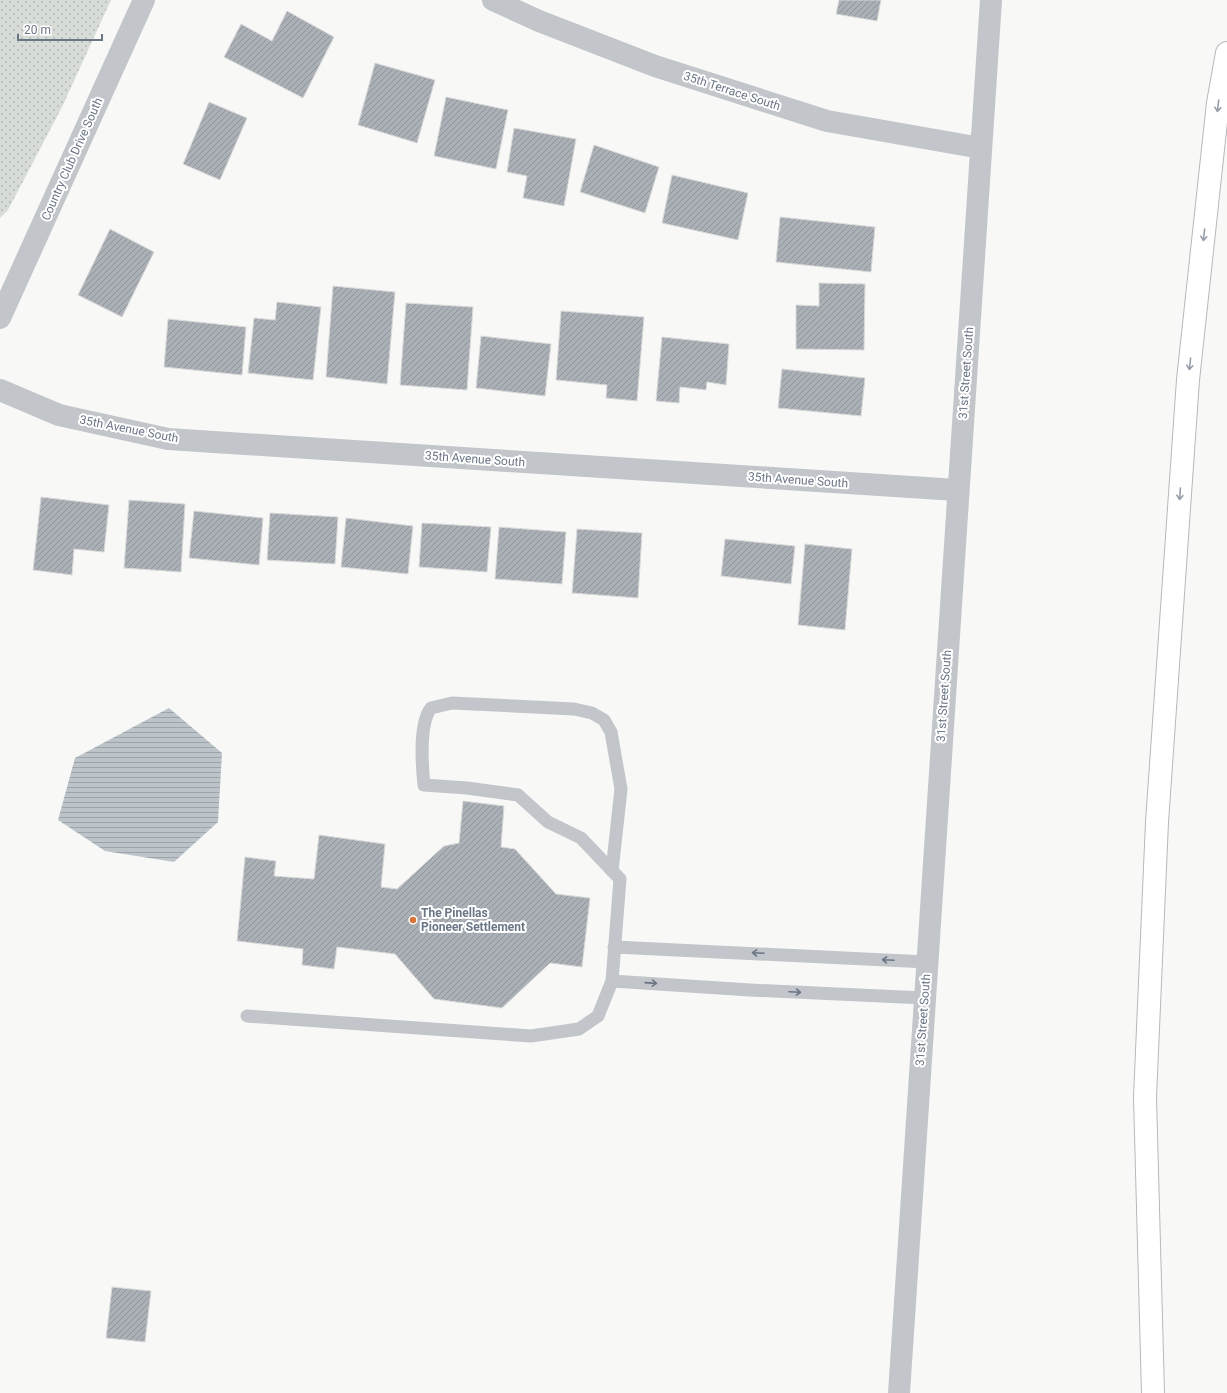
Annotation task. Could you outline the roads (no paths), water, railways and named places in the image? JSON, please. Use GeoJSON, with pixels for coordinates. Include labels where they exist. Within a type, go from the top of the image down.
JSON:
{"type":"FeatureCollection","features":[{"type":"Feature","properties":{"kind":"highway"},"geometry":{"type":"LineString","coordinates":[[1153,1393],[1145,1097],[1157,822],[1188,380],[1218,103],[1227,53]]}},
{"type":"Feature","properties":{"kind":"street","name":"Country Club Drive South"},"geometry":{"type":"LineString","coordinates":[[0,318],[144,0]]}},
{"type":"Feature","properties":{"kind":"street","name":"35th Terrace South"},"geometry":{"type":"LineString","coordinates":[[493,0],[539,21],[655,66],[828,121],[981,148]]}},
{"type":"Feature","properties":{"kind":"street","name":"31st Street South"},"geometry":{"type":"LineString","coordinates":[[899,1393],[991,0]]}},
{"type":"Feature","properties":{"kind":"street","name":"35th Avenue South"},"geometry":{"type":"LineString","coordinates":[[0,390],[59,415],[168,439],[958,490]]}},
{"type":"Feature","properties":{"kind":"lane"},"geometry":{"type":"LineString","coordinates":[[247,1016],[531,1036],[579,1029],[598,1016],[612,981],[620,879],[612,871],[582,838],[548,822],[518,795],[467,788],[424,785],[422,758],[426,714],[431,708],[452,703],[574,709],[592,713],[604,720],[611,732],[621,789],[612,871]]}},
{"type":"Feature","properties":{"kind":"lane"},"geometry":{"type":"LineString","coordinates":[[614,947],[927,962]]}},
{"type":"Feature","properties":{"kind":"lane"},"geometry":{"type":"LineString","coordinates":[[612,981],[750,990],[924,998]]}},
{"type":"Feature","properties":{"kind":"place","name":"The Pinellas Pioneer Settlement"},"geometry":{"type":"Point","coordinates":[413,920]}}]}
